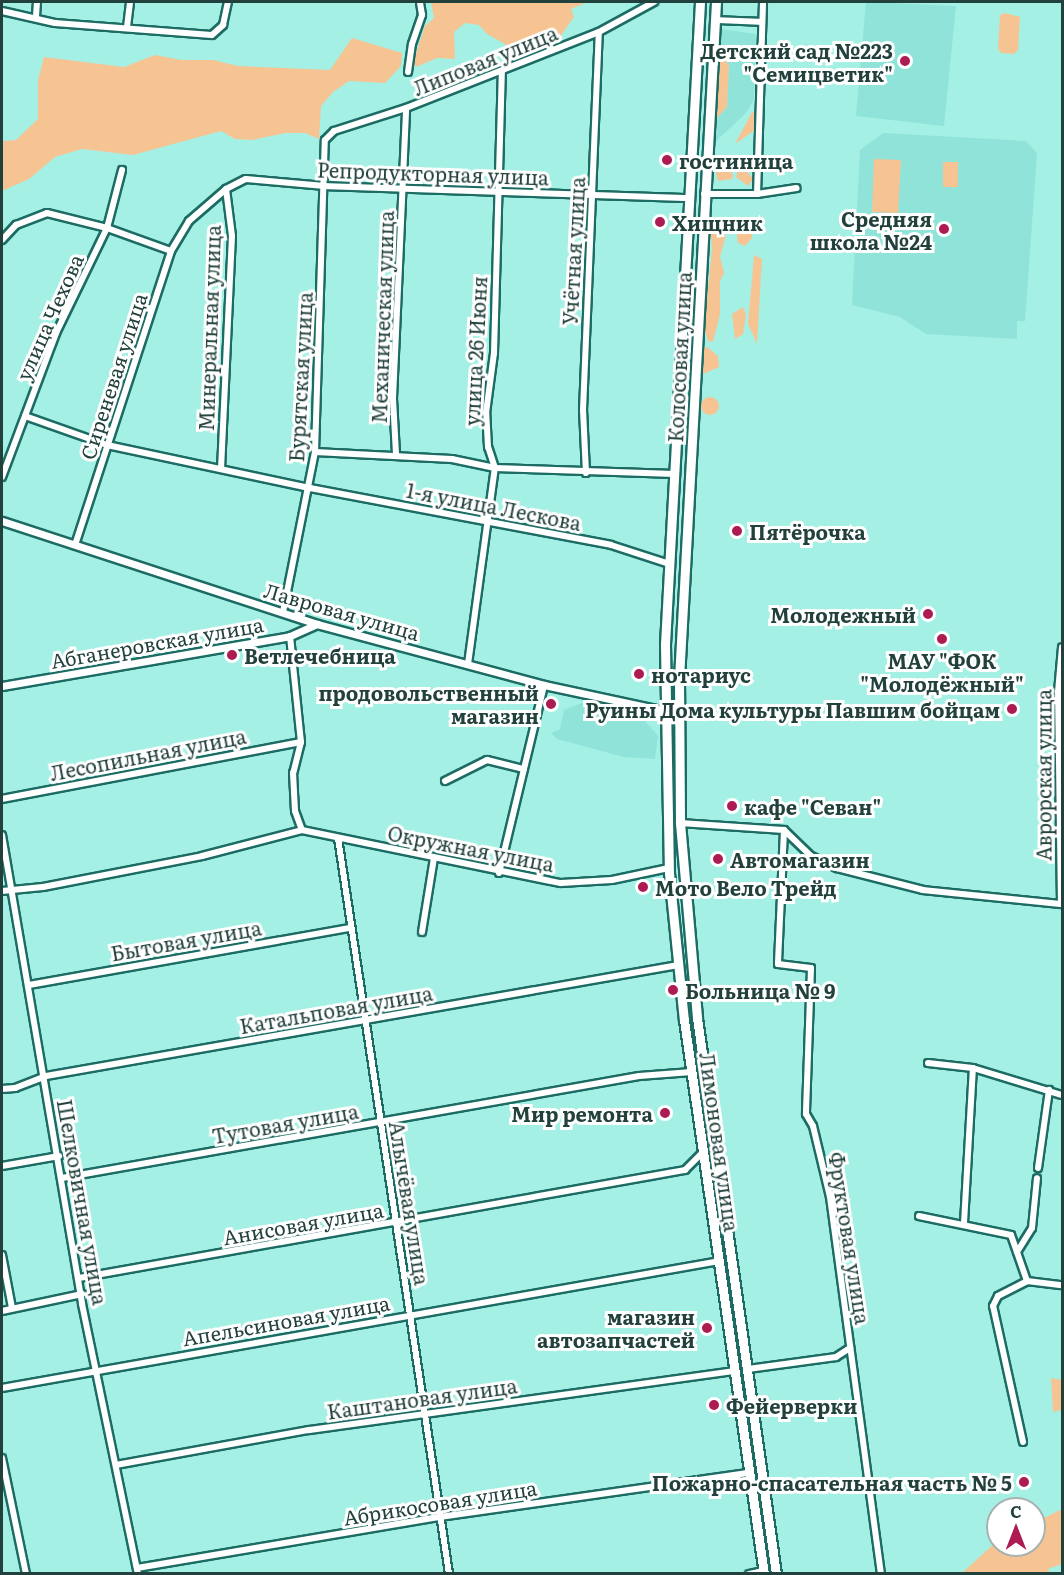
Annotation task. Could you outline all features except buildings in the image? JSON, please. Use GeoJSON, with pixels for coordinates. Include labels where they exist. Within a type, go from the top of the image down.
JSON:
{"type":"FeatureCollection","features":[{"type":"Feature","properties":{"kind":"highway","name":"Колосовая улица"},"geometry":{"type":"LineString","coordinates":[[666,713],[670,564],[700,2]]}},
{"type":"Feature","properties":{"kind":"highway","name":"Колосовая улица"},"geometry":{"type":"LineString","coordinates":[[679,714],[704,194],[716,2]]}},
{"type":"Feature","properties":{"kind":"highway","name":"Лимоновая улица"},"geometry":{"type":"LineString","coordinates":[[666,713],[669,868],[678,965],[763,1572]]}},
{"type":"Feature","properties":{"kind":"highway","name":"Лимоновая улица"},"geometry":{"type":"LineString","coordinates":[[679,714],[680,823],[697,1018],[776,1574]]}},
{"type":"Feature","properties":{"kind":"street"},"geometry":{"type":"LineString","coordinates":[[36,16],[37,2]]}},
{"type":"Feature","properties":{"kind":"street"},"geometry":{"type":"LineString","coordinates":[[127,27],[130,2]]}},
{"type":"Feature","properties":{"kind":"street"},"geometry":{"type":"LineString","coordinates":[[2,11],[36,16],[55,23],[212,34],[223,25],[228,2]]}},
{"type":"Feature","properties":{"kind":"street"},"geometry":{"type":"LineString","coordinates":[[408,72],[412,44],[422,15],[420,2]]}},
{"type":"Feature","properties":{"kind":"street","name":"Липовая улица"},"geometry":{"type":"LineString","coordinates":[[325,140],[334,131],[406,108],[599,32],[654,2]]}},
{"type":"Feature","properties":{"kind":"street"},"geometry":{"type":"LineString","coordinates":[[757,194],[763,2]]}},
{"type":"Feature","properties":{"kind":"street"},"geometry":{"type":"LineString","coordinates":[[715,20],[762,22]]}},
{"type":"Feature","properties":{"kind":"street","name":"Учётная улица"},"geometry":{"type":"LineString","coordinates":[[586,473],[583,410],[599,32]]}},
{"type":"Feature","properties":{"kind":"street","name":"улица 26 Июня"},"geometry":{"type":"LineString","coordinates":[[468,664],[495,468],[488,447],[486,414],[494,353],[502,72]]}},
{"type":"Feature","properties":{"kind":"street","name":"Механическая улица"},"geometry":{"type":"LineString","coordinates":[[396,454],[393,398],[406,108]]}},
{"type":"Feature","properties":{"kind":"street","name":"Бурятская улица"},"geometry":{"type":"LineString","coordinates":[[283,612],[310,488],[315,452],[325,140]]}},
{"type":"Feature","properties":{"kind":"street","name":"улица Чехова"},"geometry":{"type":"LineString","coordinates":[[2,477],[56,333],[107,228],[122,170]]}},
{"type":"Feature","properties":{"kind":"street","name":"Репродукторная улица"},"geometry":{"type":"LineString","coordinates":[[189,221],[226,189],[246,179],[325,186],[690,198]]}},
{"type":"Feature","properties":{"kind":"street"},"geometry":{"type":"LineString","coordinates":[[704,194],[757,194],[797,188]]}},
{"type":"Feature","properties":{"kind":"street","name":"Минеральная улица"},"geometry":{"type":"LineString","coordinates":[[221,469],[232,236],[226,189]]}},
{"type":"Feature","properties":{"kind":"street"},"geometry":{"type":"LineString","coordinates":[[2,240],[16,225],[48,213],[107,228],[171,251]]}},
{"type":"Feature","properties":{"kind":"street","name":"Сиреневая улица"},"geometry":{"type":"LineString","coordinates":[[75,545],[171,251],[189,221]]}},
{"type":"Feature","properties":{"kind":"street","name":"1-я улица Лескова"},"geometry":{"type":"LineString","coordinates":[[25,416],[107,445],[310,488],[611,544],[670,564]]}},
{"type":"Feature","properties":{"kind":"street"},"geometry":{"type":"LineString","coordinates":[[315,452],[396,454],[452,459],[495,468],[586,473],[675,474]]}},
{"type":"Feature","properties":{"kind":"street","name":"Лавровая улица"},"geometry":{"type":"LineString","coordinates":[[2,521],[317,624],[544,685],[679,714]]}},
{"type":"Feature","properties":{"kind":"street","name":"Абганеровская улица"},"geometry":{"type":"LineString","coordinates":[[2,685],[290,636],[317,624]]}},
{"type":"Feature","properties":{"kind":"street"},"geometry":{"type":"LineString","coordinates":[[2,891],[43,887],[202,856],[302,830],[295,812],[293,773],[301,742],[290,636]]}},
{"type":"Feature","properties":{"kind":"street","name":"Аврорская улица"},"geometry":{"type":"LineString","coordinates":[[1062,646],[1060,693],[1062,904]]}},
{"type":"Feature","properties":{"kind":"street"},"geometry":{"type":"LineString","coordinates":[[499,873],[544,685]]}},
{"type":"Feature","properties":{"kind":"street","name":"Лесопильная улица"},"geometry":{"type":"LineString","coordinates":[[2,799],[301,742]]}},
{"type":"Feature","properties":{"kind":"street"},"geometry":{"type":"LineString","coordinates":[[445,781],[487,760],[524,769]]}},
{"type":"Feature","properties":{"kind":"street"},"geometry":{"type":"LineString","coordinates":[[680,823],[784,830],[812,856],[837,868],[923,890],[1062,904]]}},
{"type":"Feature","properties":{"kind":"street","name":"Окружная улица"},"geometry":{"type":"LineString","coordinates":[[302,830],[499,873],[561,883],[612,880],[669,868]]}},
{"type":"Feature","properties":{"kind":"street","name":"Фруктовая улица"},"geometry":{"type":"LineString","coordinates":[[784,830],[778,964],[811,968],[806,1114],[813,1126],[830,1197],[881,1574]]}},
{"type":"Feature","properties":{"kind":"street","name":"Шелковичная улица"},"geometry":{"type":"LineString","coordinates":[[2,835],[46,1076],[79,1278],[137,1571]]}},
{"type":"Feature","properties":{"kind":"street","name":"Алычёвая улица"},"geometry":{"type":"LineString","coordinates":[[338,838],[448,1574]]}},
{"type":"Feature","properties":{"kind":"street"},"geometry":{"type":"LineString","coordinates":[[422,932],[434,858]]}},
{"type":"Feature","properties":{"kind":"street","name":"Бытовая улица"},"geometry":{"type":"LineString","coordinates":[[29,985],[350,928]]}},
{"type":"Feature","properties":{"kind":"street","name":"Катальповая улица"},"geometry":{"type":"LineString","coordinates":[[2,1089],[15,1088],[46,1076],[678,965]]}},
{"type":"Feature","properties":{"kind":"street"},"geometry":{"type":"LineString","coordinates":[[928,1063],[973,1068],[1062,1095]]}},
{"type":"Feature","properties":{"kind":"street"},"geometry":{"type":"LineString","coordinates":[[964,1223],[973,1068]]}},
{"type":"Feature","properties":{"kind":"street","name":"Тутовая улица"},"geometry":{"type":"LineString","coordinates":[[62,1178],[639,1076],[692,1072]]}},
{"type":"Feature","properties":{"kind":"street"},"geometry":{"type":"LineString","coordinates":[[1038,1168],[1049,1090]]}},
{"type":"Feature","properties":{"kind":"street","name":"Анисовая улица"},"geometry":{"type":"LineString","coordinates":[[79,1278],[396,1224],[685,1170],[703,1152]]}},
{"type":"Feature","properties":{"kind":"street"},"geometry":{"type":"LineString","coordinates":[[2,1166],[59,1156]]}},
{"type":"Feature","properties":{"kind":"street"},"geometry":{"type":"LineString","coordinates":[[1017,1252],[1032,1228],[1037,1178]]}},
{"type":"Feature","properties":{"kind":"street"},"geometry":{"type":"LineString","coordinates":[[919,1216],[964,1223],[1011,1235],[1027,1281]]}},
{"type":"Feature","properties":{"kind":"street"},"geometry":{"type":"LineString","coordinates":[[2,1255],[12,1308]]}},
{"type":"Feature","properties":{"kind":"street","name":"Апельсиновая улица"},"geometry":{"type":"LineString","coordinates":[[2,1388],[718,1261]]}},
{"type":"Feature","properties":{"kind":"street"},"geometry":{"type":"LineString","coordinates":[[1023,1442],[993,1306],[998,1296],[1027,1281],[1062,1285]]}},
{"type":"Feature","properties":{"kind":"street"},"geometry":{"type":"LineString","coordinates":[[2,1311],[82,1294]]}},
{"type":"Feature","properties":{"kind":"street"},"geometry":{"type":"LineString","coordinates":[[748,1369],[836,1357],[850,1348]]}},
{"type":"Feature","properties":{"kind":"street","name":"Каштановая улица"},"geometry":{"type":"LineString","coordinates":[[116,1465],[425,1414],[734,1371]]}},
{"type":"Feature","properties":{"kind":"street"},"geometry":{"type":"LineString","coordinates":[[2,1458],[26,1574]]}},
{"type":"Feature","properties":{"kind":"street","name":"Абрикосовая улица"},"geometry":{"type":"LineString","coordinates":[[137,1571],[439,1517],[750,1473]]}},
{"type":"Feature","properties":{"kind":"street"},"geometry":{"type":"LineString","coordinates":[[749,1574],[763,1572]]}},
{"type":"Feature","properties":{"kind":"shaded area"},"geometry":{"type":"Polygon","coordinates":[[[431,2],[587,2],[571,9],[574,17],[555,44],[536,52],[521,53],[487,34],[479,25],[465,23],[454,32],[455,59],[437,58],[416,67],[413,63],[425,26],[434,18],[431,2]]]}},
{"type":"Feature","properties":{"kind":"shaded area","name":"Детский сад №223 \"Семицветик\""},"geometry":{"type":"Polygon","coordinates":[[[866,2],[956,6],[944,126],[856,116],[866,2]]]}},
{"type":"Feature","properties":{"kind":"shaded area"},"geometry":{"type":"Polygon","coordinates":[[[1005,13],[1020,17],[1018,50],[1014,54],[1001,53],[998,49],[1000,15],[1005,13]]]}},
{"type":"Feature","properties":{"kind":"shaded area"},"geometry":{"type":"Polygon","coordinates":[[[721,29],[756,34],[754,99],[746,113],[714,143],[716,113],[717,118],[727,107],[729,65],[719,54],[721,29]]]}},
{"type":"Feature","properties":{"kind":"shaded area"},"geometry":{"type":"Polygon","coordinates":[[[352,38],[402,53],[401,66],[385,83],[349,81],[333,92],[321,106],[319,139],[305,133],[286,133],[252,140],[235,139],[221,131],[133,155],[82,149],[55,157],[29,179],[2,191],[2,141],[16,140],[38,119],[38,80],[44,57],[124,67],[155,55],[181,60],[213,60],[238,66],[330,70],[352,38]]]}},
{"type":"Feature","properties":{"kind":"shaded area"},"geometry":{"type":"Polygon","coordinates":[[[719,54],[729,65],[727,107],[717,118],[719,54]]]}},
{"type":"Feature","properties":{"kind":"shaded area"},"geometry":{"type":"Polygon","coordinates":[[[752,112],[756,113],[755,130],[735,144],[752,112]]]}},
{"type":"Feature","properties":{"kind":"shaded area","name":"Средняя школа №24"},"geometry":{"type":"Polygon","coordinates":[[[883,133],[1026,141],[1037,153],[1025,321],[1017,321],[1017,339],[926,334],[900,317],[852,305],[860,150],[883,133]]]}},
{"type":"Feature","properties":{"kind":"shaded area"},"geometry":{"type":"Polygon","coordinates":[[[742,155],[745,156],[746,170],[753,179],[748,186],[736,177],[742,155]]]}},
{"type":"Feature","properties":{"kind":"shaded area"},"geometry":{"type":"Polygon","coordinates":[[[723,158],[733,175],[732,179],[718,181],[715,169],[717,160],[723,158]]]}},
{"type":"Feature","properties":{"kind":"shaded area"},"geometry":{"type":"Polygon","coordinates":[[[874,159],[901,160],[898,213],[872,212],[874,159]]]}},
{"type":"Feature","properties":{"kind":"shaded area"},"geometry":{"type":"Polygon","coordinates":[[[943,162],[958,162],[958,187],[943,187],[943,162]]]}},
{"type":"Feature","properties":{"kind":"shaded area"},"geometry":{"type":"Polygon","coordinates":[[[747,220],[752,229],[752,238],[745,246],[738,243],[737,237],[737,223],[747,220]]]}},
{"type":"Feature","properties":{"kind":"shaded area"},"geometry":{"type":"Polygon","coordinates":[[[710,223],[721,223],[726,234],[720,257],[724,273],[720,281],[720,314],[713,342],[708,341],[704,328],[712,249],[710,223]]]}},
{"type":"Feature","properties":{"kind":"shaded area"},"geometry":{"type":"Polygon","coordinates":[[[754,255],[762,259],[757,344],[748,324],[754,255]]]}},
{"type":"Feature","properties":{"kind":"shaded area"},"geometry":{"type":"Polygon","coordinates":[[[743,307],[746,315],[743,334],[735,339],[732,314],[743,307]]]}},
{"type":"Feature","properties":{"kind":"shaded area"},"geometry":{"type":"Polygon","coordinates":[[[707,347],[718,356],[719,367],[703,374],[700,368],[703,348],[707,347]]]}},
{"type":"Feature","properties":{"kind":"shaded area"},"geometry":{"type":"Polygon","coordinates":[[[706,397],[714,397],[719,402],[717,413],[706,415],[701,410],[701,402],[706,397]]]}},
{"type":"Feature","properties":{"kind":"shaded area"},"geometry":{"type":"Polygon","coordinates":[[[587,701],[640,715],[658,736],[655,759],[624,757],[557,739],[551,733],[560,729],[564,710],[587,701]]]}},
{"type":"Feature","properties":{"kind":"shaded area"},"geometry":{"type":"Polygon","coordinates":[[[1051,1378],[1062,1380],[1062,1410],[1053,1412],[1051,1378]]]}},
{"type":"Feature","properties":{"kind":"shaded area"},"geometry":{"type":"Polygon","coordinates":[[[1062,1509],[1062,1564],[1048,1569],[1050,1573],[962,1573],[986,1551],[986,1557],[1046,1557],[1046,1517],[1062,1509]]]}},
{"type":"Feature","properties":{"kind":"place","name":"Детский сад №223 \"Семицветик\""},"geometry":{"type":"Point","coordinates":[905,61]}},
{"type":"Feature","properties":{"kind":"place","name":"гостиница"},"geometry":{"type":"Point","coordinates":[667,160]}},
{"type":"Feature","properties":{"kind":"place","name":"Хищник"},"geometry":{"type":"Point","coordinates":[660,222]}},
{"type":"Feature","properties":{"kind":"place","name":"Средняя школа №24"},"geometry":{"type":"Point","coordinates":[944,229]}},
{"type":"Feature","properties":{"kind":"place","name":"Пятёрочка"},"geometry":{"type":"Point","coordinates":[737,531]}},
{"type":"Feature","properties":{"kind":"place","name":"Молодежный"},"geometry":{"type":"Point","coordinates":[928,614]}},
{"type":"Feature","properties":{"kind":"place","name":"МАУ \"ФОК \"Молодёжный\""},"geometry":{"type":"Point","coordinates":[942,639]}},
{"type":"Feature","properties":{"kind":"place","name":"Ветлечебница"},"geometry":{"type":"Point","coordinates":[232,655]}},
{"type":"Feature","properties":{"kind":"place","name":"нотариус"},"geometry":{"type":"Point","coordinates":[639,674]}},
{"type":"Feature","properties":{"kind":"place","name":"продовольственный магазин"},"geometry":{"type":"Point","coordinates":[551,704]}},
{"type":"Feature","properties":{"kind":"place","name":"Руины Дома культуры Павшим бойцам"},"geometry":{"type":"Point","coordinates":[1012,709]}},
{"type":"Feature","properties":{"kind":"place","name":"кафе \"Севан\""},"geometry":{"type":"Point","coordinates":[732,806]}},
{"type":"Feature","properties":{"kind":"place","name":"Автомагазин"},"geometry":{"type":"Point","coordinates":[718,859]}},
{"type":"Feature","properties":{"kind":"place","name":"Мото Вело Трейд"},"geometry":{"type":"Point","coordinates":[643,887]}},
{"type":"Feature","properties":{"kind":"place","name":"Больница № 9"},"geometry":{"type":"Point","coordinates":[673,990]}},
{"type":"Feature","properties":{"kind":"place","name":"Мир ремонта"},"geometry":{"type":"Point","coordinates":[665,1113]}},
{"type":"Feature","properties":{"kind":"place","name":"магазин автозапчастей"},"geometry":{"type":"Point","coordinates":[707,1328]}},
{"type":"Feature","properties":{"kind":"place","name":"Фейерверки"},"geometry":{"type":"Point","coordinates":[714,1405]}},
{"type":"Feature","properties":{"kind":"place","name":"Пожарно-спасательная часть № 5"},"geometry":{"type":"Point","coordinates":[1024,1482]}}]}
